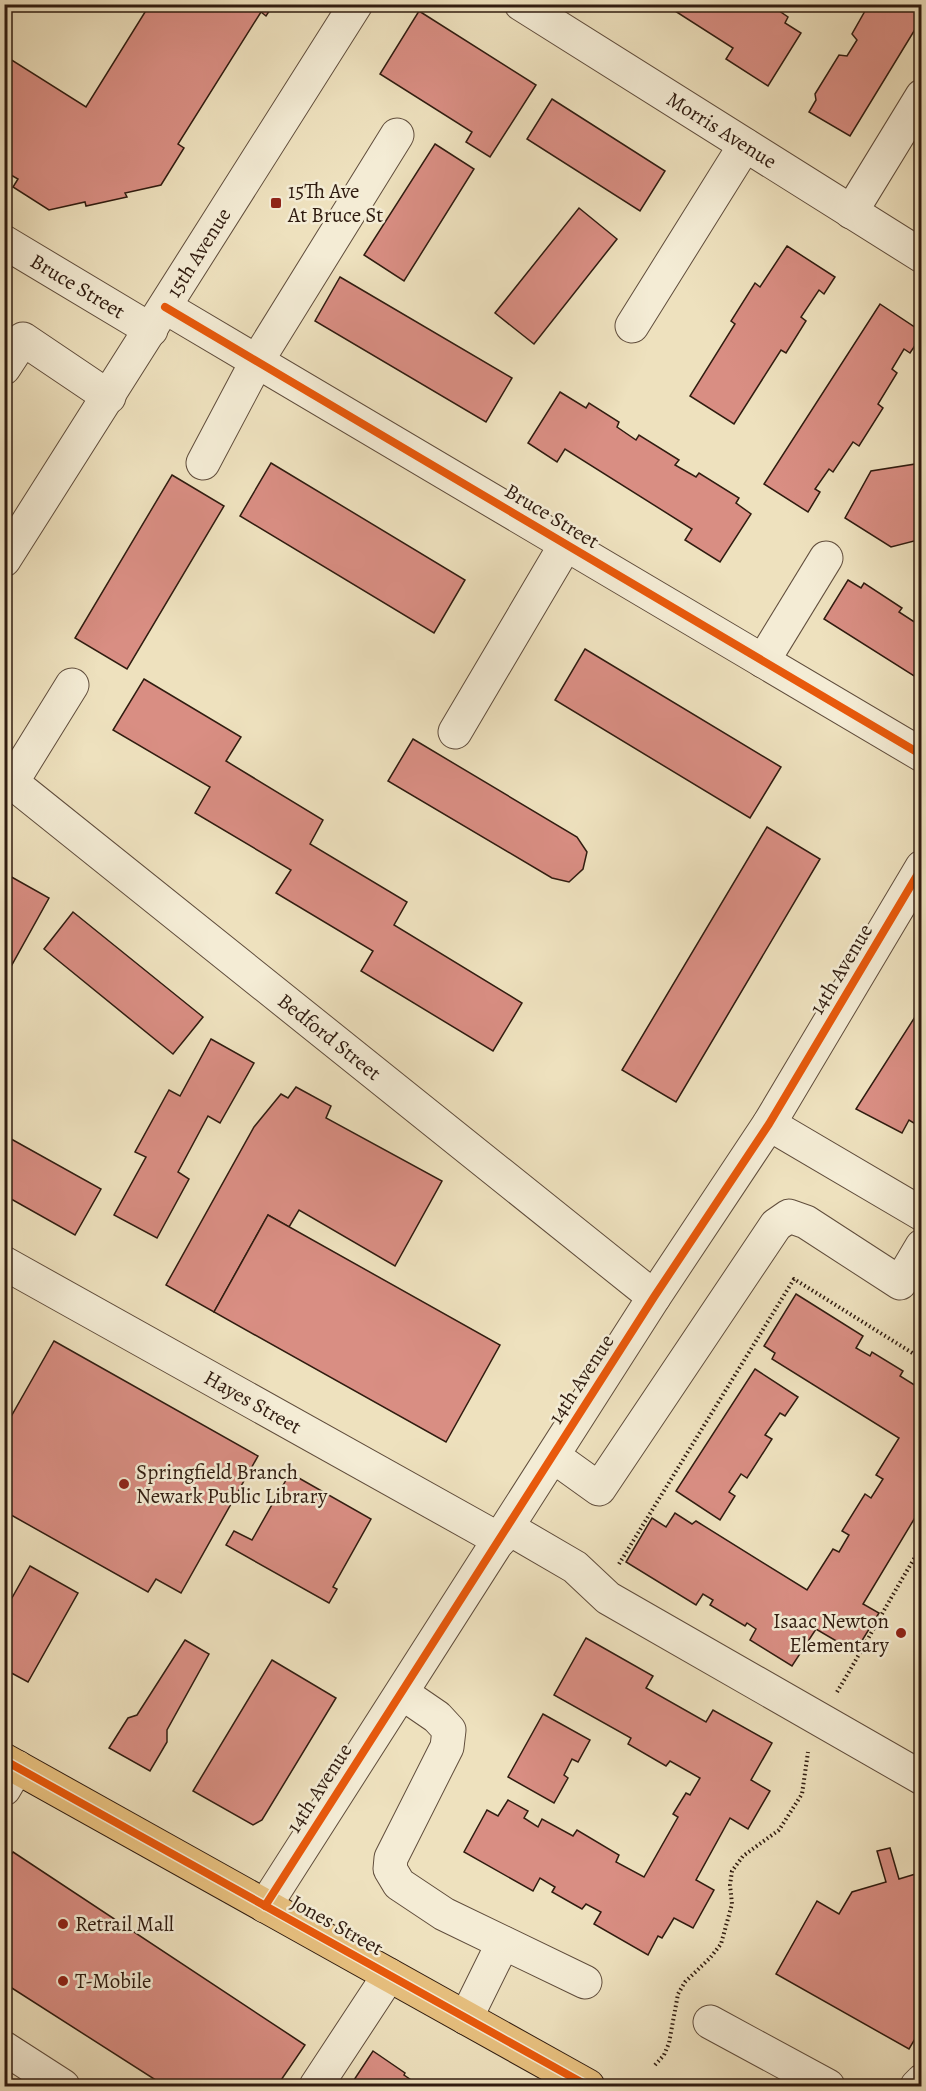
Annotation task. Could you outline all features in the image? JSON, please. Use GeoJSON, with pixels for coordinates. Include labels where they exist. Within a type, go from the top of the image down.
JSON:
{"type":"FeatureCollection","features":[{"type":"Feature","properties":{"kind":"main road","name":"Jones Street"},"geometry":{"type":"LineString","coordinates":[[9,1772],[265,1906],[588,2086]]}},
{"type":"Feature","properties":{"kind":"main road","name":"Jones Street"},"geometry":{"type":"LineString","coordinates":[[542,2061],[561,2086]]}},
{"type":"Feature","properties":{"kind":"main road"},"geometry":{"type":"LineString","coordinates":[[542,2061],[607,2086]]}},
{"type":"Feature","properties":{"kind":"street","name":"15th Avenue"},"geometry":{"type":"LineString","coordinates":[[4,560],[356,4]]}},
{"type":"Feature","properties":{"kind":"street","name":"Morris Avenue"},"geometry":{"type":"LineString","coordinates":[[521,4],[921,256]]}},
{"type":"Feature","properties":{"kind":"street"},"geometry":{"type":"LineString","coordinates":[[851,212],[921,96]]}},
{"type":"Feature","properties":{"kind":"street"},"geometry":{"type":"LineString","coordinates":[[203,463],[257,361],[397,135]]}},
{"type":"Feature","properties":{"kind":"street"},"geometry":{"type":"LineString","coordinates":[[632,326],[745,145]]}},
{"type":"Feature","properties":{"kind":"street","name":"Bruce Street"},"geometry":{"type":"LineString","coordinates":[[4,242],[158,318],[257,361],[921,755]]}},
{"type":"Feature","properties":{"kind":"street"},"geometry":{"type":"LineString","coordinates":[[4,368],[23,339],[109,397]]}},
{"type":"Feature","properties":{"kind":"street"},"geometry":{"type":"LineString","coordinates":[[455,732],[566,544]]}},
{"type":"Feature","properties":{"kind":"street"},"geometry":{"type":"LineString","coordinates":[[763,661],[826,558]]}},
{"type":"Feature","properties":{"kind":"street"},"geometry":{"type":"LineString","coordinates":[[8,779],[72,685]]}},
{"type":"Feature","properties":{"kind":"street","name":"Bedford Street"},"geometry":{"type":"LineString","coordinates":[[8,779],[654,1297]]}},
{"type":"Feature","properties":{"kind":"street","name":"14th Avenue"},"geometry":{"type":"LineString","coordinates":[[265,1906],[654,1297],[769,1124],[921,867]]}},
{"type":"Feature","properties":{"kind":"street"},"geometry":{"type":"LineString","coordinates":[[769,1124],[921,1214]]}},
{"type":"Feature","properties":{"kind":"street"},"geometry":{"type":"LineString","coordinates":[[553,1456],[599,1489],[776,1224],[789,1216],[806,1222],[900,1283],[921,1246]]}},
{"type":"Feature","properties":{"kind":"street","name":"Hayes Street"},"geometry":{"type":"LineString","coordinates":[[4,1263],[504,1534],[575,1567],[608,1599],[921,1778]]}},
{"type":"Feature","properties":{"kind":"street"},"geometry":{"type":"LineString","coordinates":[[402,1693],[437,1717],[449,1730],[447,1747],[404,1828],[391,1858],[390,1869],[399,1884],[444,1914],[585,1982]]}},
{"type":"Feature","properties":{"kind":"street"},"geometry":{"type":"LineString","coordinates":[[466,2018],[503,1943]]}},
{"type":"Feature","properties":{"kind":"street"},"geometry":{"type":"LineString","coordinates":[[316,2086],[389,1975]]}},
{"type":"Feature","properties":{"kind":"street"},"geometry":{"type":"LineString","coordinates":[[710,2022],[828,2086]]}},
{"type":"Feature","properties":{"kind":"street"},"geometry":{"type":"LineString","coordinates":[[4,2048],[63,2086]]}},
{"type":"Feature","properties":{"kind":"street"},"geometry":{"type":"LineString","coordinates":[[917,2086],[921,2081]]}},
{"type":"Feature","properties":{"kind":"path"},"geometry":{"type":"LineString","coordinates":[[602,1592],[794,1279],[921,1359]]}},
{"type":"Feature","properties":{"kind":"path"},"geometry":{"type":"LineString","coordinates":[[655,2066],[664,2055],[669,2043],[678,1994],[685,1982],[721,1944],[732,1904],[730,1886],[732,1871],[743,1856],[779,1830],[802,1794],[809,1748],[820,1720],[872,1635],[889,1599],[921,1546]]}},
{"type":"Feature","properties":{"kind":"building"},"geometry":{"type":"Polygon","coordinates":[[[150,4],[274,4],[266,16],[261,12],[178,144],[184,148],[161,185],[125,193],[127,197],[86,206],[85,202],[49,210],[13,187],[18,179],[4,171],[4,62],[7,57],[86,107],[150,4]]]}},
{"type":"Feature","properties":{"kind":"building"},"geometry":{"type":"Polygon","coordinates":[[[664,4],[769,4],[788,17],[785,23],[801,33],[768,86],[726,59],[733,48],[664,4]]]}},
{"type":"Feature","properties":{"kind":"building"},"geometry":{"type":"Polygon","coordinates":[[[869,4],[918,4],[922,7],[922,18],[850,136],[809,112],[816,100],[815,94],[839,55],[847,56],[857,40],[852,34],[869,4]]]}},
{"type":"Feature","properties":{"kind":"building"},"geometry":{"type":"Polygon","coordinates":[[[419,11],[536,85],[490,157],[466,142],[472,132],[380,74],[419,11]]]}},
{"type":"Feature","properties":{"kind":"building"},"geometry":{"type":"Polygon","coordinates":[[[552,99],[665,171],[640,211],[527,139],[552,99]]]}},
{"type":"Feature","properties":{"kind":"building"},"geometry":{"type":"Polygon","coordinates":[[[435,144],[474,169],[404,281],[364,255],[435,144]]]}},
{"type":"Feature","properties":{"kind":"building"},"geometry":{"type":"Polygon","coordinates":[[[579,208],[617,239],[534,344],[495,313],[579,208]]]}},
{"type":"Feature","properties":{"kind":"building"},"geometry":{"type":"Polygon","coordinates":[[[787,246],[835,277],[824,294],[819,290],[801,317],[806,321],[786,353],[781,350],[734,424],[690,396],[735,324],[731,321],[755,283],[760,287],[787,246]]]}},
{"type":"Feature","properties":{"kind":"building"},"geometry":{"type":"Polygon","coordinates":[[[340,277],[512,378],[486,422],[315,321],[340,277]]]}},
{"type":"Feature","properties":{"kind":"building"},"geometry":{"type":"Polygon","coordinates":[[[880,304],[922,332],[922,335],[910,353],[904,349],[892,369],[897,373],[878,404],[883,408],[859,446],[853,442],[833,472],[829,469],[815,489],[820,492],[808,512],[764,484],[880,304]]]}},
{"type":"Feature","properties":{"kind":"building"},"geometry":{"type":"Polygon","coordinates":[[[560,392],[586,408],[589,403],[619,422],[617,427],[636,440],[639,435],[679,460],[675,465],[696,477],[699,473],[739,498],[736,503],[751,514],[720,562],[685,540],[692,529],[565,449],[557,462],[528,443],[560,392]]]}},
{"type":"Feature","properties":{"kind":"building"},"geometry":{"type":"Polygon","coordinates":[[[271,463],[465,580],[434,633],[240,516],[271,463]]]}},
{"type":"Feature","properties":{"kind":"building"},"geometry":{"type":"Polygon","coordinates":[[[922,463],[922,539],[891,547],[845,518],[871,471],[922,463]]]}},
{"type":"Feature","properties":{"kind":"building"},"geometry":{"type":"Polygon","coordinates":[[[172,475],[224,506],[127,669],[75,638],[172,475]]]}},
{"type":"Feature","properties":{"kind":"building"},"geometry":{"type":"Polygon","coordinates":[[[848,580],[861,588],[864,583],[902,608],[899,612],[919,625],[922,621],[922,681],[824,619],[848,580]]]}},
{"type":"Feature","properties":{"kind":"building"},"geometry":{"type":"Polygon","coordinates":[[[585,649],[781,767],[750,818],[555,700],[585,649]]]}},
{"type":"Feature","properties":{"kind":"building"},"geometry":{"type":"Polygon","coordinates":[[[144,679],[241,737],[226,761],[323,820],[310,844],[407,902],[394,925],[522,1003],[493,1051],[361,971],[373,951],[276,893],[291,870],[195,813],[210,787],[113,730],[144,679]]]}},
{"type":"Feature","properties":{"kind":"building"},"geometry":{"type":"Polygon","coordinates":[[[413,739],[577,837],[587,852],[583,869],[569,882],[552,878],[388,781],[413,739]]]}},
{"type":"Feature","properties":{"kind":"building"},"geometry":{"type":"Polygon","coordinates":[[[767,827],[820,859],[676,1102],[622,1070],[767,827]]]}},
{"type":"Feature","properties":{"kind":"building"},"geometry":{"type":"Polygon","coordinates":[[[8,875],[49,898],[4,979],[4,881],[8,875]]]}},
{"type":"Feature","properties":{"kind":"building"},"geometry":{"type":"Polygon","coordinates":[[[73,912],[203,1017],[173,1054],[44,949],[73,912]]]}},
{"type":"Feature","properties":{"kind":"building"},"geometry":{"type":"Polygon","coordinates":[[[922,1006],[922,1116],[917,1125],[909,1120],[902,1133],[856,1109],[922,1006]]]}},
{"type":"Feature","properties":{"kind":"building"},"geometry":{"type":"Polygon","coordinates":[[[211,1039],[254,1063],[220,1123],[208,1116],[178,1172],[189,1179],[157,1238],[114,1215],[146,1157],[135,1152],[169,1090],[180,1096],[211,1039]]]}},
{"type":"Feature","properties":{"kind":"building"},"geometry":{"type":"Polygon","coordinates":[[[296,1087],[331,1106],[326,1118],[442,1181],[395,1266],[299,1210],[289,1227],[268,1215],[214,1312],[166,1285],[254,1127],[281,1094],[288,1098],[296,1087]]]}},
{"type":"Feature","properties":{"kind":"building"},"geometry":{"type":"Polygon","coordinates":[[[4,1135],[101,1189],[75,1235],[4,1195],[4,1135]]]}},
{"type":"Feature","properties":{"kind":"building"},"geometry":{"type":"Polygon","coordinates":[[[268,1215],[500,1345],[446,1442],[214,1312],[268,1215]]]}},
{"type":"Feature","properties":{"kind":"building"},"geometry":{"type":"Polygon","coordinates":[[[796,1294],[863,1336],[856,1348],[870,1356],[872,1352],[903,1371],[900,1376],[916,1386],[922,1378],[922,1506],[863,1604],[879,1613],[855,1652],[816,1629],[792,1666],[750,1640],[756,1629],[747,1623],[745,1626],[710,1605],[713,1600],[703,1594],[696,1605],[626,1562],[652,1518],[666,1527],[675,1513],[692,1524],[696,1521],[807,1590],[833,1549],[839,1552],[849,1535],[842,1531],[865,1494],[871,1498],[883,1479],[876,1475],[899,1438],[772,1359],[775,1353],[764,1346],[796,1294]]]}},
{"type":"Feature","properties":{"kind":"building","name":"Springfield Branch Newark Public Library"},"geometry":{"type":"Polygon","coordinates":[[[54,1341],[258,1456],[181,1593],[156,1579],[148,1592],[4,1511],[4,1429],[54,1341]]]}},
{"type":"Feature","properties":{"kind":"building"},"geometry":{"type":"Polygon","coordinates":[[[755,1369],[798,1397],[785,1416],[780,1413],[765,1435],[772,1439],[747,1478],[741,1474],[729,1492],[735,1496],[720,1520],[676,1491],[755,1369]]]}},
{"type":"Feature","properties":{"kind":"building"},"geometry":{"type":"Polygon","coordinates":[[[290,1473],[371,1519],[333,1587],[337,1589],[329,1603],[226,1545],[234,1531],[252,1540],[290,1473]]]}},
{"type":"Feature","properties":{"kind":"building"},"geometry":{"type":"Polygon","coordinates":[[[30,1566],[78,1593],[28,1682],[4,1669],[4,1612],[30,1566]]]}},
{"type":"Feature","properties":{"kind":"building"},"geometry":{"type":"Polygon","coordinates":[[[586,1638],[653,1676],[646,1688],[706,1722],[713,1710],[772,1743],[751,1780],[770,1791],[748,1829],[730,1818],[696,1880],[714,1890],[693,1928],[674,1918],[662,1938],[658,1936],[648,1955],[594,1924],[601,1912],[586,1904],[582,1909],[552,1892],[555,1887],[540,1878],[533,1891],[464,1852],[487,1810],[498,1816],[508,1800],[528,1811],[524,1818],[538,1827],[542,1819],[573,1836],[577,1830],[619,1855],[616,1862],[644,1877],[678,1817],[673,1814],[686,1793],[690,1795],[700,1778],[670,1761],[666,1766],[628,1744],[631,1738],[554,1695],[586,1638]]]}},
{"type":"Feature","properties":{"kind":"building"},"geometry":{"type":"Polygon","coordinates":[[[185,1640],[209,1654],[167,1730],[167,1742],[150,1771],[109,1748],[128,1718],[137,1715],[185,1640]]]}},
{"type":"Feature","properties":{"kind":"building"},"geometry":{"type":"Polygon","coordinates":[[[272,1660],[336,1698],[262,1820],[253,1825],[193,1791],[272,1660]]]}},
{"type":"Feature","properties":{"kind":"building"},"geometry":{"type":"Polygon","coordinates":[[[543,1714],[590,1740],[578,1762],[572,1759],[564,1775],[568,1778],[554,1803],[508,1777],[543,1714]]]}},
{"type":"Feature","properties":{"kind":"building"},"geometry":{"type":"Polygon","coordinates":[[[890,1848],[899,1879],[922,1872],[922,2013],[920,2014],[922,2027],[909,2049],[776,1974],[817,1901],[839,1914],[852,1892],[886,1882],[877,1851],[890,1848]]]}},
{"type":"Feature","properties":{"kind":"building","name":"Retrail Mall"},"geometry":{"type":"Polygon","coordinates":[[[13,1852],[305,2045],[277,2086],[165,2086],[4,1983],[4,1865],[13,1852]]]}},
{"type":"Feature","properties":{"kind":"building"},"geometry":{"type":"Polygon","coordinates":[[[373,2051],[417,2084],[415,2086],[350,2086],[373,2051]]]}},
{"type":"Feature","properties":{"kind":"cycle path"},"geometry":{"type":"LineString","coordinates":[[165,307],[922,755]]}},
{"type":"Feature","properties":{"kind":"cycle path"},"geometry":{"type":"LineString","coordinates":[[265,1906],[654,1297],[769,1124],[922,867]]}},
{"type":"Feature","properties":{"kind":"cycle path"},"geometry":{"type":"LineString","coordinates":[[4,1760],[588,2086]]}},
{"type":"Feature","properties":{"kind":"place","name":"15Th Ave At Bruce St"},"geometry":{"type":"Point","coordinates":[276,203]}},
{"type":"Feature","properties":{"kind":"place","name":"Springfield Branch Newark Public Library"},"geometry":{"type":"Point","coordinates":[124,1484]}},
{"type":"Feature","properties":{"kind":"place","name":"Isaac Newton Elementary"},"geometry":{"type":"Point","coordinates":[901,1633]}},
{"type":"Feature","properties":{"kind":"place","name":"Retrail Mall"},"geometry":{"type":"Point","coordinates":[63,1924]}},
{"type":"Feature","properties":{"kind":"place","name":"T-Mobile"},"geometry":{"type":"Point","coordinates":[63,1981]}}]}
